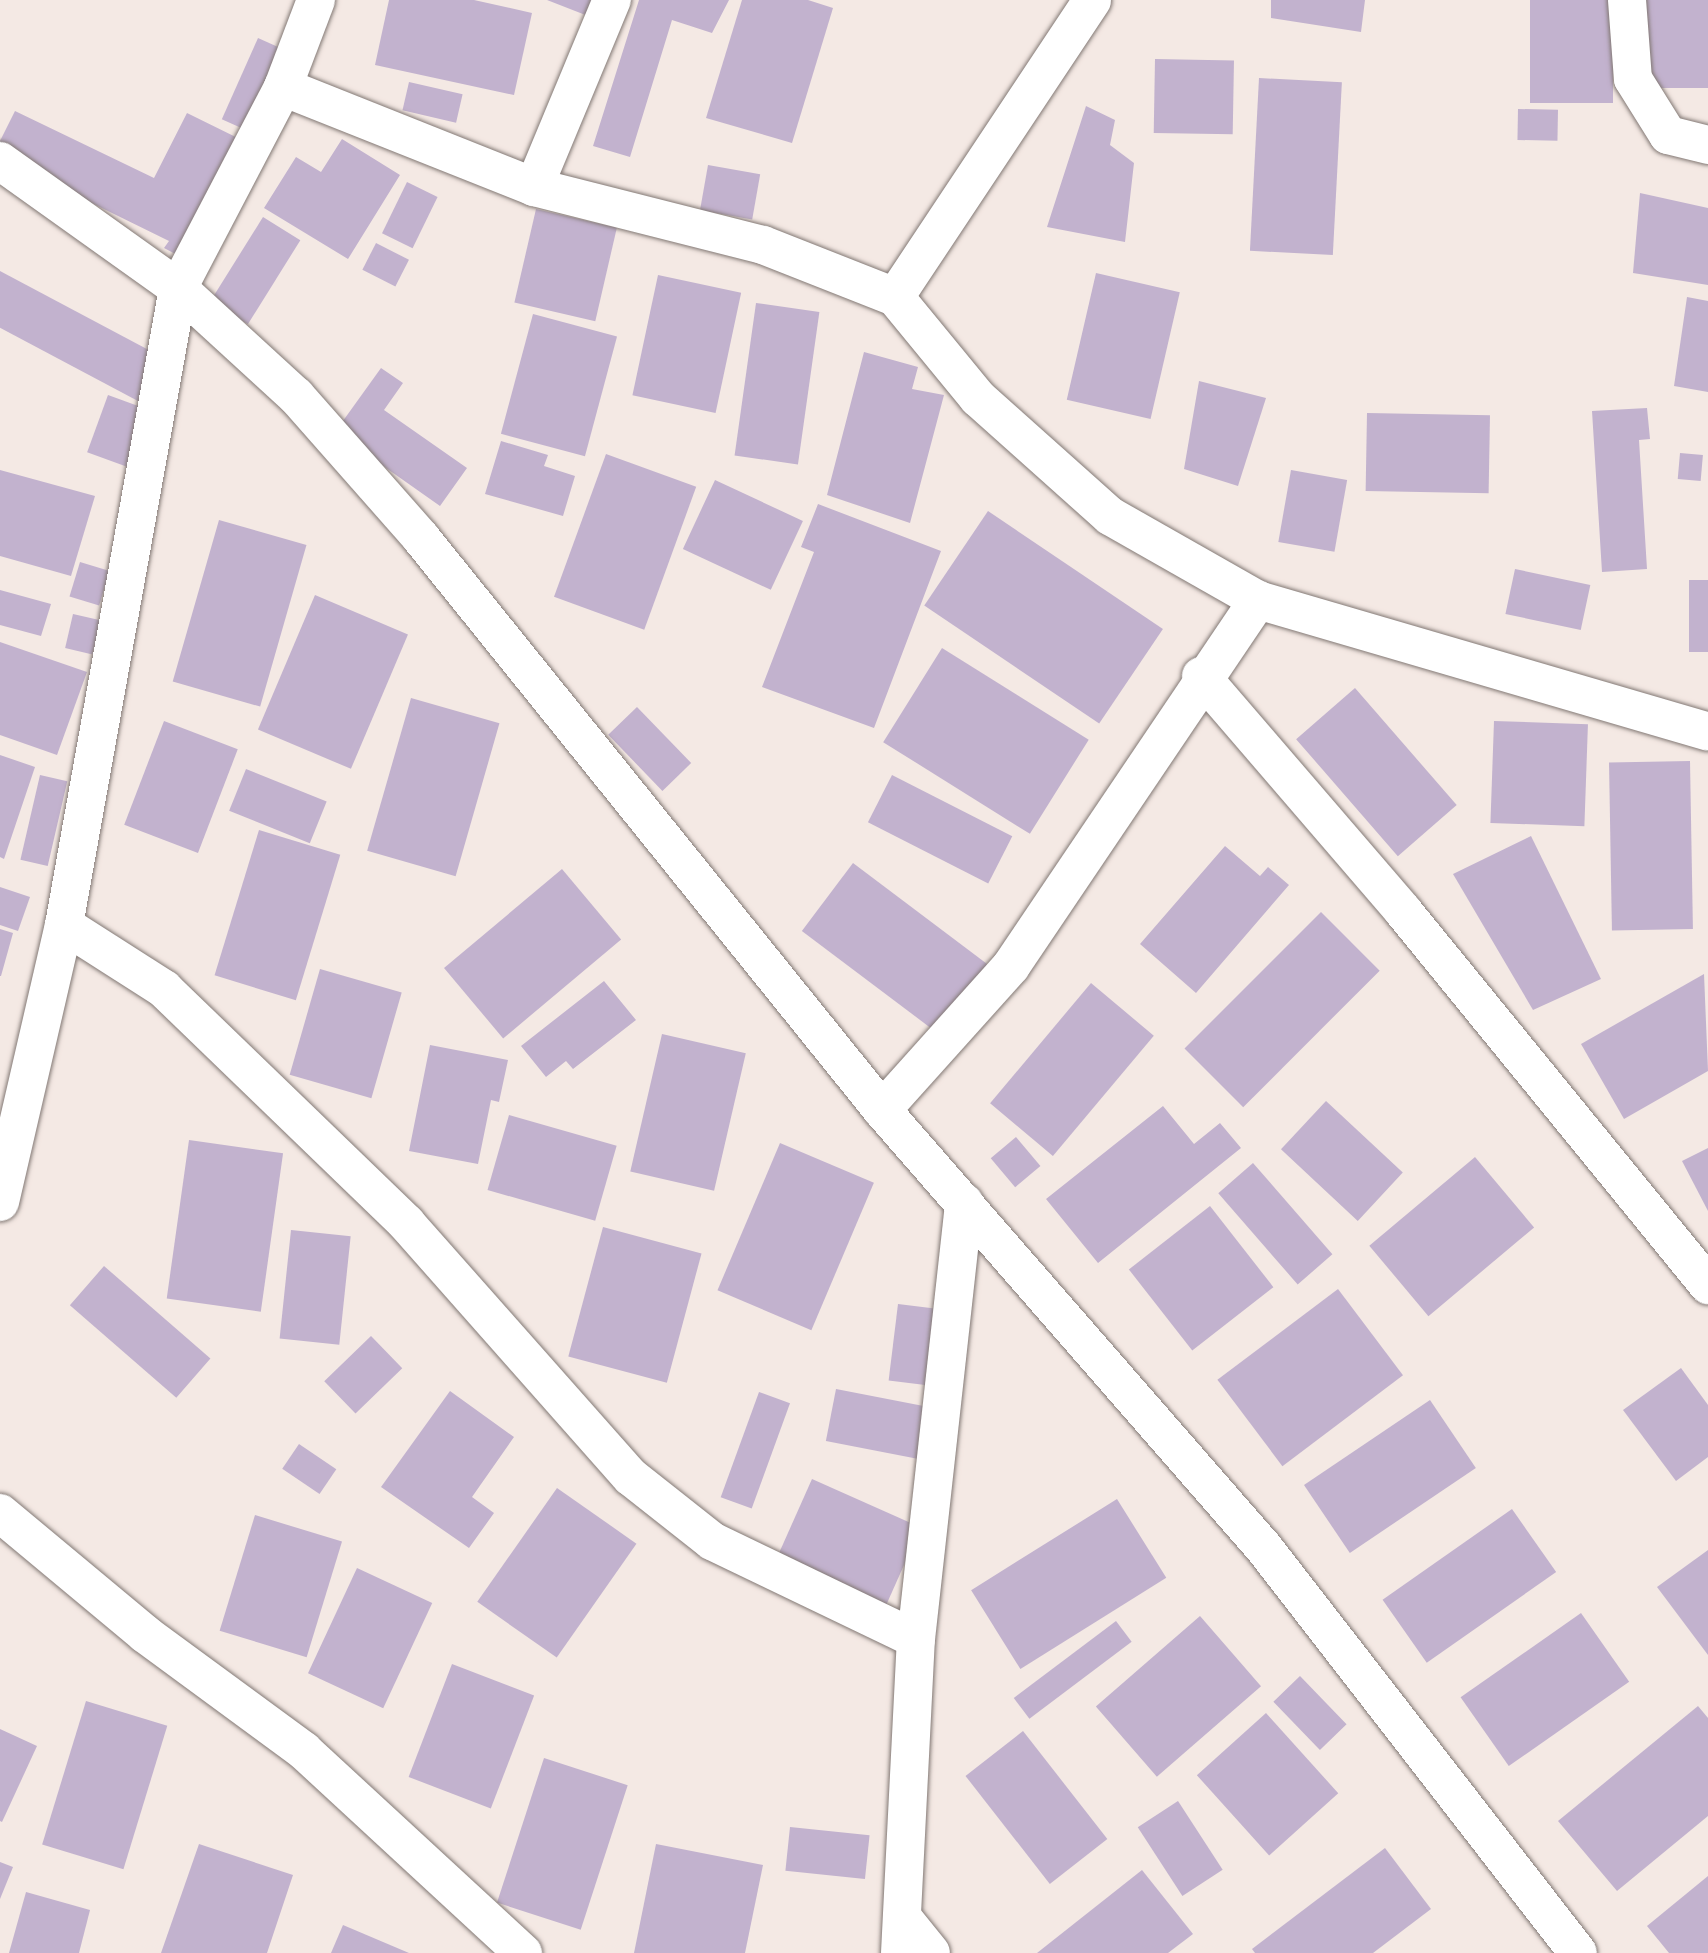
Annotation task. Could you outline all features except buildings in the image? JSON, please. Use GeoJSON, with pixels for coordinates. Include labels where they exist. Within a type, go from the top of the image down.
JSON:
{"type":"FeatureCollection","features":[{"type":"Feature","properties":{"kind":"street"},"geometry":{"type":"LineString","coordinates":[[0,1202],[64,925],[178,288],[283,87],[316,0]]}},
{"type":"Feature","properties":{"kind":"street"},"geometry":{"type":"LineString","coordinates":[[534,187],[612,0]]}},
{"type":"Feature","properties":{"kind":"street"},"geometry":{"type":"LineString","coordinates":[[895,297],[1092,0]]}},
{"type":"Feature","properties":{"kind":"street"},"geometry":{"type":"LineString","coordinates":[[1627,0],[1633,79],[1668,135],[1708,145]]}},
{"type":"Feature","properties":{"kind":"street"},"geometry":{"type":"LineString","coordinates":[[283,87],[534,187],[763,245],[895,297],[978,398],[1110,516],[1258,600],[1708,732]]}},
{"type":"Feature","properties":{"kind":"street"},"geometry":{"type":"LineString","coordinates":[[0,161],[178,288],[296,396],[421,538],[882,1110],[1264,1548],[1578,1953]]}},
{"type":"Feature","properties":{"kind":"street"},"geometry":{"type":"LineString","coordinates":[[882,1110],[1011,966],[1201,676],[1258,600]]}},
{"type":"Feature","properties":{"kind":"street"},"geometry":{"type":"LineString","coordinates":[[1201,676],[1403,911],[1708,1285]]}},
{"type":"Feature","properties":{"kind":"street"},"geometry":{"type":"LineString","coordinates":[[64,925],[164,989],[405,1223],[631,1477],[712,1541],[916,1639]]}},
{"type":"Feature","properties":{"kind":"street"},"geometry":{"type":"LineString","coordinates":[[931,1953],[901,1935],[916,1639],[964,1203]]}},
{"type":"Feature","properties":{"kind":"street"},"geometry":{"type":"LineString","coordinates":[[0,1513],[145,1634],[304,1751],[523,1953]]}}]}
